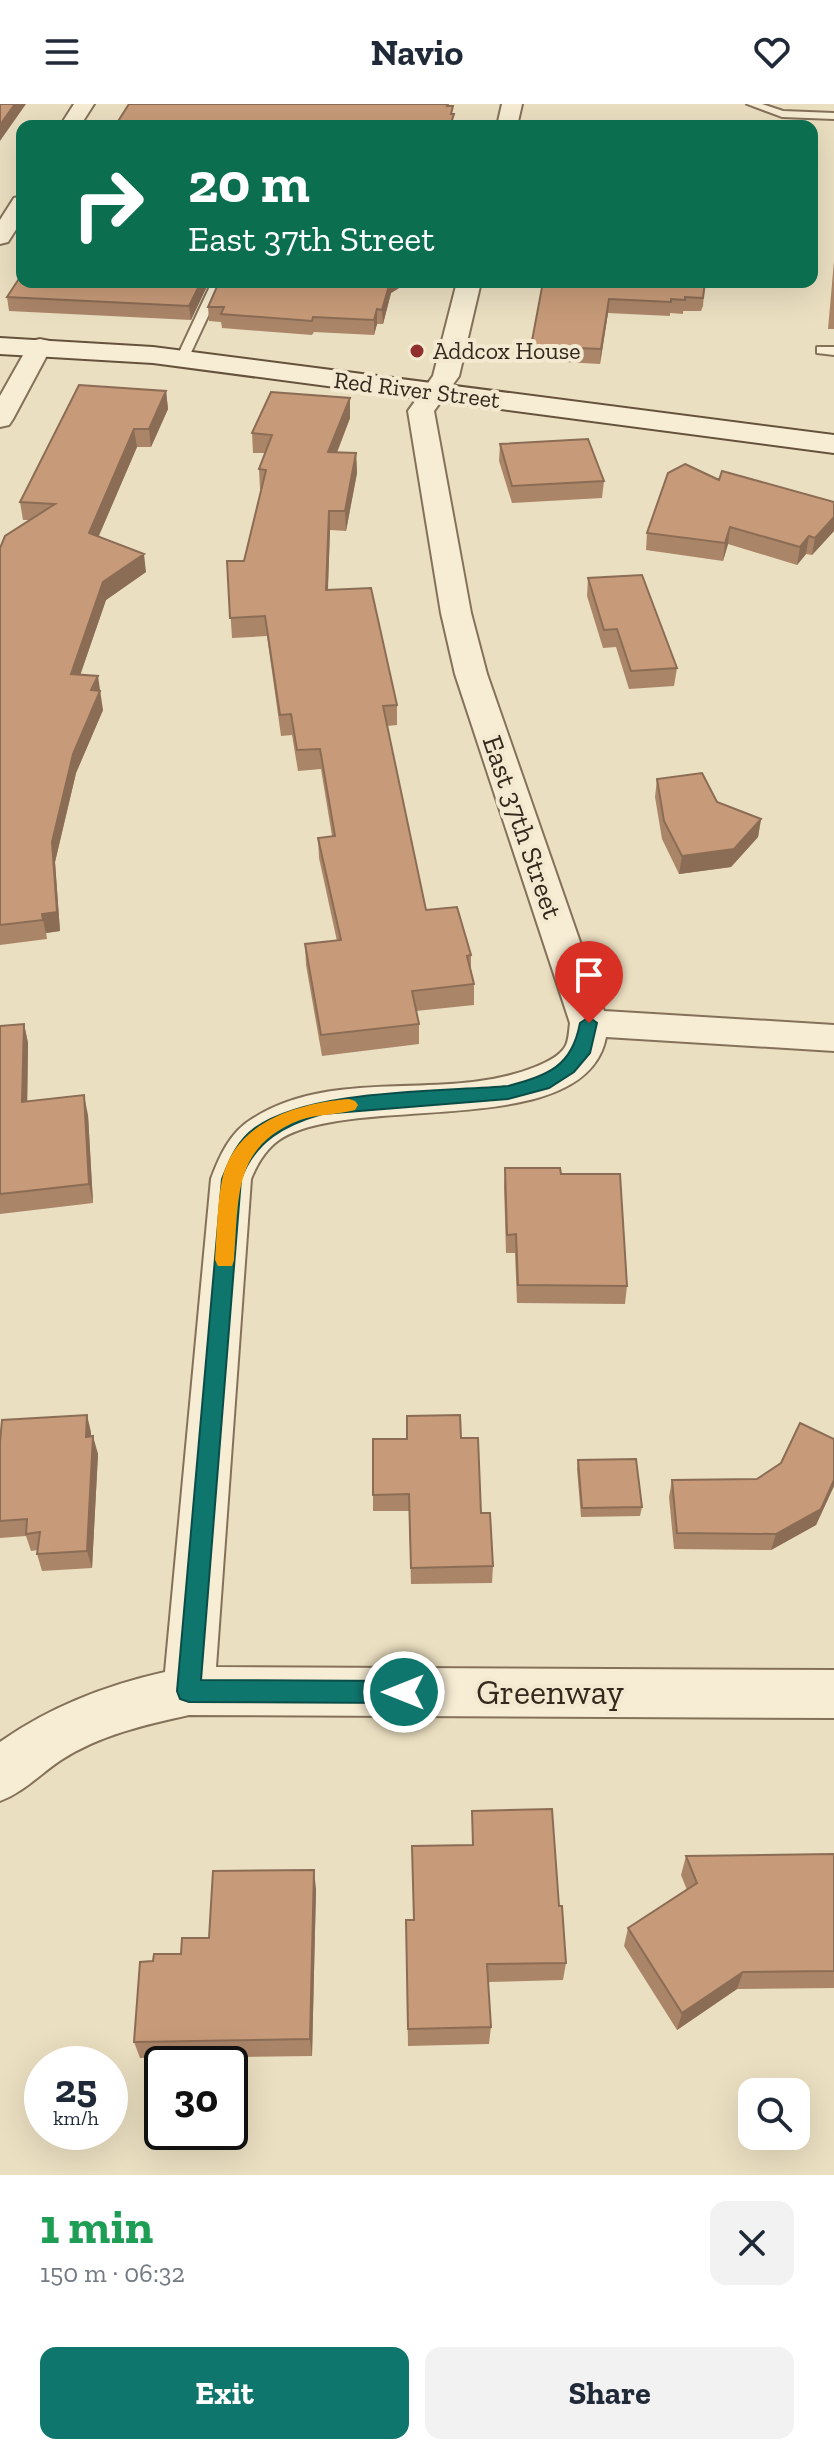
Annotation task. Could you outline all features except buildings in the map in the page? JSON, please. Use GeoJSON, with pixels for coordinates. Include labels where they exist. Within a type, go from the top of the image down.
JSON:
{"type":"FeatureCollection","features":[{"type":"Feature","properties":{"kind":"main road","name":"Red River Street"},"geometry":{"type":"LineString","coordinates":[[0,346],[40,346],[182,359],[834,444]]}},
{"type":"Feature","properties":{"kind":"street"},"geometry":{"type":"LineString","coordinates":[[0,237],[16,212]]}},
{"type":"Feature","properties":{"kind":"street","name":"East 37th Street"},"geometry":{"type":"LineString","coordinates":[[468,288],[446,376],[421,411],[460,629],[471,674],[589,1023]]}},
{"type":"Feature","properties":{"kind":"street"},"geometry":{"type":"LineString","coordinates":[[0,419],[40,346]]}},
{"type":"Feature","properties":{"kind":"street"},"geometry":{"type":"LineString","coordinates":[[189,1691],[231,1179],[241,1155],[260,1134],[291,1116],[322,1107],[508,1093],[543,1083],[567,1068],[584,1049],[589,1023],[834,1038]]}},
{"type":"Feature","properties":{"kind":"street","name":"Greenway"},"geometry":{"type":"LineString","coordinates":[[0,1776],[69,1727],[124,1704],[189,1691],[834,1694]]}},
{"type":"Feature","properties":{"kind":"lane"},"geometry":{"type":"LineString","coordinates":[[752,104],[782,114],[834,116]]}},
{"type":"Feature","properties":{"kind":"lane"},"geometry":{"type":"LineString","coordinates":[[182,359],[215,288]]}},
{"type":"Feature","properties":{"kind":"slow traffic"},"geometry":{"type":"LineString","coordinates":[[225,1260],[231,1179],[241,1155],[260,1134],[291,1116],[322,1107],[349,1105]]}},
{"type":"Feature","properties":{"kind":"place","name":"Addcox House"},"geometry":{"type":"Point","coordinates":[417,351]}},
{"type":"Feature","properties":{"kind":"route"},"geometry":{"type":"LineString","coordinates":[[404,1692],[189,1691],[231,1179],[241,1155],[260,1134],[291,1116],[322,1107],[508,1093],[543,1083],[567,1068],[584,1049],[589,1023]]}}]}
